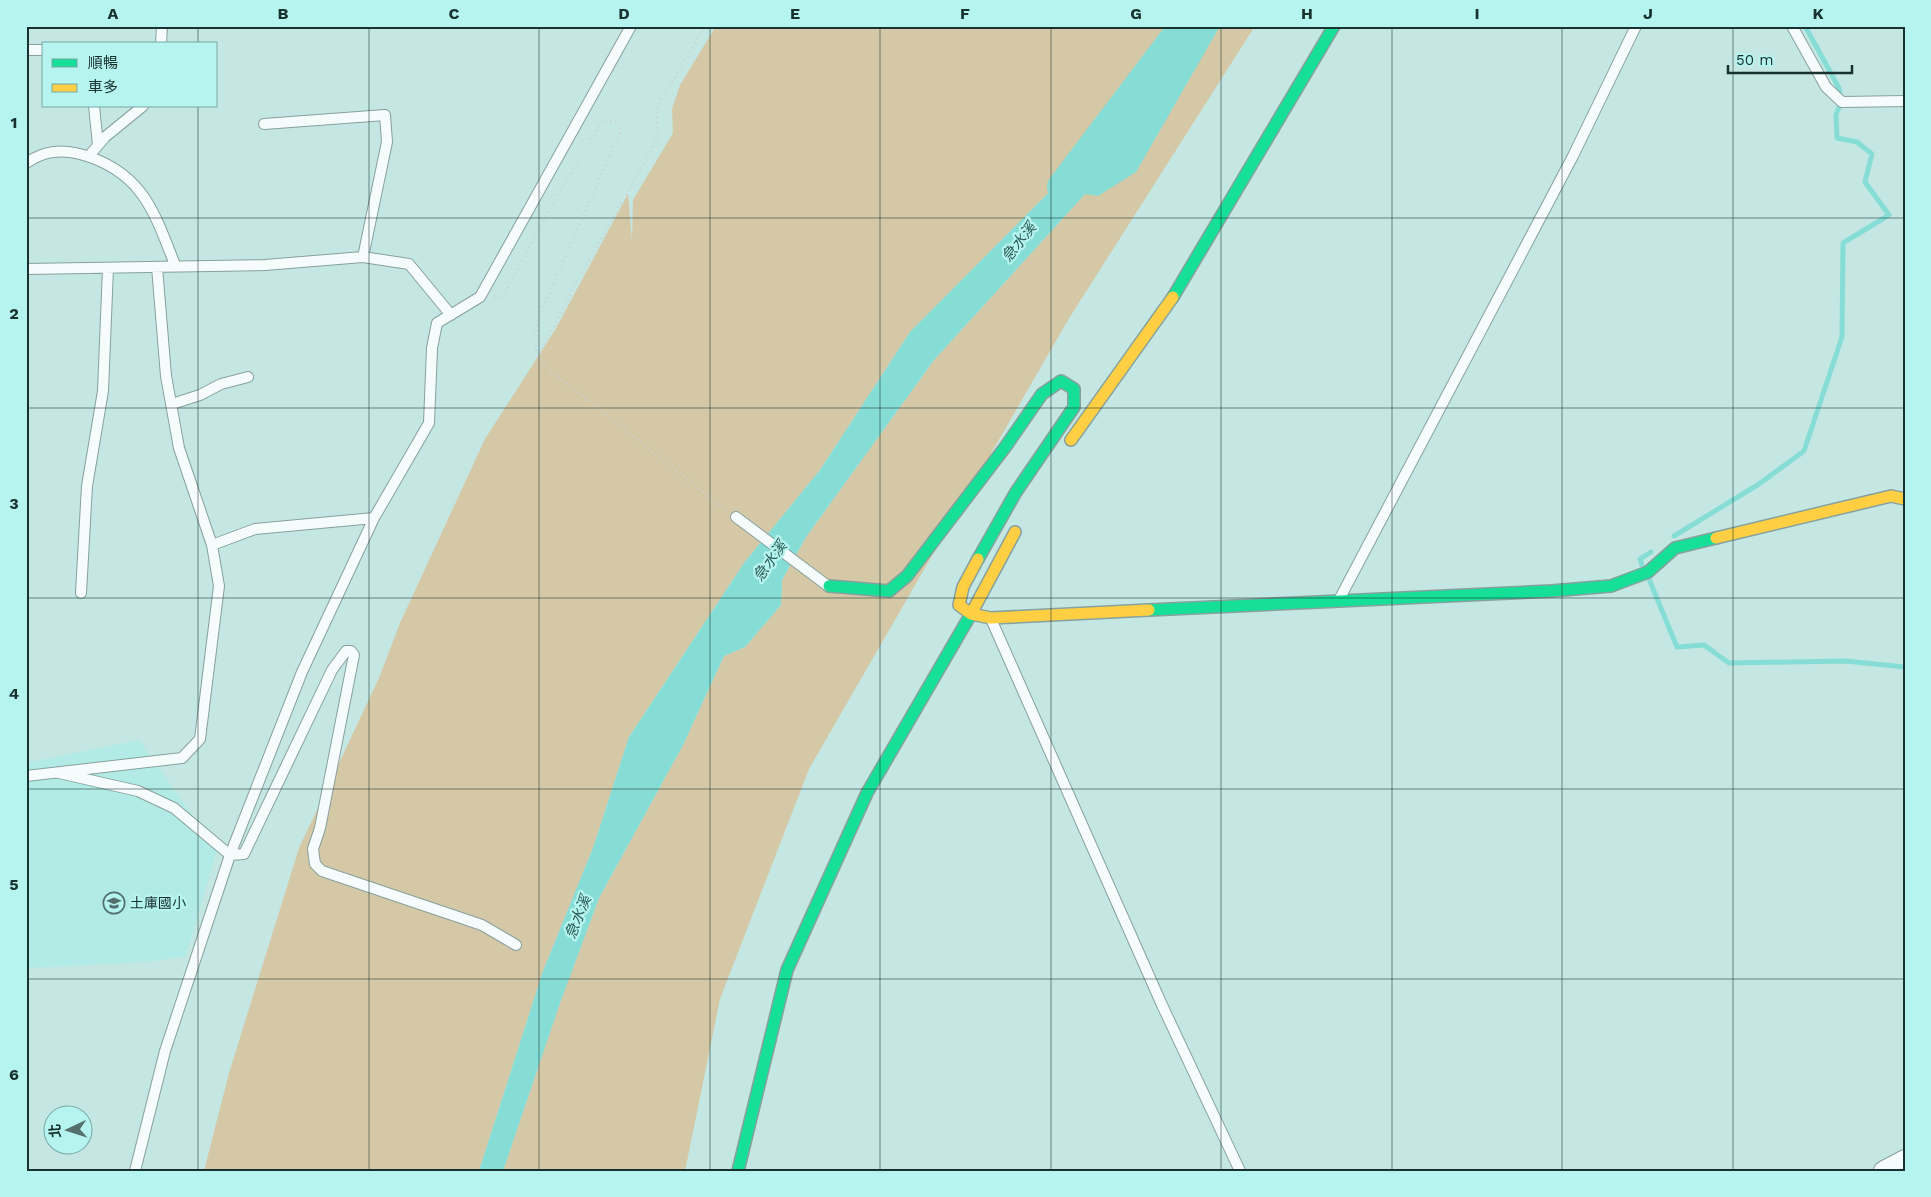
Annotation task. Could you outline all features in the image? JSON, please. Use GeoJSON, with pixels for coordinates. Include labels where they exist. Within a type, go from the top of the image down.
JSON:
{"type":"FeatureCollection","features":[{"type":"Feature","properties":{"kind":"street"},"geometry":{"type":"LineString","coordinates":[[1063,451],[1171,301],[1334,26]]}},
{"type":"Feature","properties":{"kind":"street"},"geometry":{"type":"LineString","coordinates":[[829,586],[889,591],[907,576],[1006,446],[1042,394],[1061,381],[1074,390],[1074,407],[1016,492],[963,588],[959,605],[972,614],[991,618],[1611,586],[1648,572],[1675,548],[1891,496],[1905,499]]}},
{"type":"Feature","properties":{"kind":"street"},"geometry":{"type":"LineString","coordinates":[[738,1171],[740,1156],[787,970],[867,793],[972,614],[1022,518]]}},
{"type":"Feature","properties":{"kind":"street"},"geometry":{"type":"LineString","coordinates":[[1884,1171],[1905,1160]]}},
{"type":"Feature","properties":{"kind":"lane"},"geometry":{"type":"LineString","coordinates":[[161,42],[162,26]]}},
{"type":"Feature","properties":{"kind":"lane"},"geometry":{"type":"LineString","coordinates":[[135,1171],[165,1051],[230,854],[302,672],[374,518],[428,423],[432,348],[438,323],[480,297],[631,26]]}},
{"type":"Feature","properties":{"kind":"lane"},"geometry":{"type":"LineString","coordinates":[[1338,601],[1573,156],[1636,26]]}},
{"type":"Feature","properties":{"kind":"lane"},"geometry":{"type":"LineString","coordinates":[[1792,26],[1826,88],[1842,102],[1905,101]]}},
{"type":"Feature","properties":{"kind":"lane"},"geometry":{"type":"LineString","coordinates":[[26,50],[42,50]]}},
{"type":"Feature","properties":{"kind":"lane"},"geometry":{"type":"LineString","coordinates":[[94,108],[98,145]]}},
{"type":"Feature","properties":{"kind":"lane"},"geometry":{"type":"LineString","coordinates":[[89,156],[98,145],[141,108]]}},
{"type":"Feature","properties":{"kind":"lane"},"geometry":{"type":"LineString","coordinates":[[264,124],[385,115],[387,142],[363,257]]}},
{"type":"Feature","properties":{"kind":"lane"},"geometry":{"type":"LineString","coordinates":[[26,163],[41,153],[66,150],[89,156],[123,172],[136,186],[159,223],[175,265]]}},
{"type":"Feature","properties":{"kind":"lane"},"geometry":{"type":"LineString","coordinates":[[26,269],[157,267],[175,265],[266,265],[363,257],[409,264],[451,314]]}},
{"type":"Feature","properties":{"kind":"lane"},"geometry":{"type":"LineString","coordinates":[[26,776],[182,758],[200,739],[219,586],[212,545],[180,448],[166,376],[157,267]]}},
{"type":"Feature","properties":{"kind":"lane"},"geometry":{"type":"LineString","coordinates":[[81,593],[87,486],[103,391],[108,268]]}},
{"type":"Feature","properties":{"kind":"lane"},"geometry":{"type":"LineString","coordinates":[[172,404],[200,395],[221,384],[248,377]]}},
{"type":"Feature","properties":{"kind":"lane"},"geometry":{"type":"LineString","coordinates":[[736,517],[829,586]]}},
{"type":"Feature","properties":{"kind":"lane"},"geometry":{"type":"LineString","coordinates":[[212,545],[255,529],[374,518]]}},
{"type":"Feature","properties":{"kind":"lane"},"geometry":{"type":"LineString","coordinates":[[991,618],[1162,1005],[1240,1171]]}},
{"type":"Feature","properties":{"kind":"lane"},"geometry":{"type":"LineString","coordinates":[[59,773],[138,791],[174,808],[230,854],[244,854],[332,670],[346,651],[352,651],[354,655],[320,828],[313,849],[315,864],[322,871],[482,925],[516,945]]}},
{"type":"Feature","properties":{"kind":"path"},"geometry":{"type":"LineString","coordinates":[[537,358],[577,281],[642,168],[656,138],[657,107],[705,26]]}},
{"type":"Feature","properties":{"kind":"path"},"geometry":{"type":"LineString","coordinates":[[480,297],[502,298],[546,215],[602,120],[618,121],[622,130],[537,322],[535,353],[537,358],[736,517]]}},
{"type":"Feature","properties":{"kind":"shaded area"},"geometry":{"type":"Polygon","coordinates":[[[716,26],[1183,26],[1105,136],[910,332],[820,470],[744,563],[629,737],[593,848],[543,971],[479,1171],[204,1171],[229,1073],[299,848],[379,678],[400,623],[485,439],[555,330],[628,194],[632,241],[633,200],[673,133],[672,109],[680,85],[716,26]]]}},
{"type":"Feature","properties":{"kind":"shaded area"},"geometry":{"type":"Polygon","coordinates":[[[1220,26],[1255,26],[1068,320],[809,769],[720,999],[685,1171],[503,1171],[559,1005],[599,898],[683,745],[724,656],[745,647],[781,605],[782,580],[806,537],[934,360],[1085,194],[1205,51],[1220,26]]]}},
{"type":"Feature","properties":{"kind":"shaded area","name":"土庫國小"},"geometry":{"type":"Polygon","coordinates":[[[139,740],[217,850],[186,956],[147,962],[26,968],[26,763],[139,740]]]}},
{"type":"Feature","properties":{"kind":"water"},"geometry":{"type":"Polygon","coordinates":[[[1183,26],[1220,26],[1136,172],[1098,196],[1085,194],[934,360],[806,537],[782,580],[781,605],[745,647],[724,656],[683,745],[599,898],[559,1006],[503,1171],[479,1171],[543,971],[593,848],[629,737],[744,563],[820,470],[910,332],[1105,136],[1183,26]]]}},
{"type":"Feature","properties":{"kind":"waterway","name":"急水溪"},"geometry":{"type":"LineString","coordinates":[[1062,187],[1184,26]]}},
{"type":"Feature","properties":{"kind":"waterway"},"geometry":{"type":"LineString","coordinates":[[1674,536],[1759,484],[1804,451],[1842,337],[1843,243],[1889,215],[1865,182],[1872,154],[1857,142],[1837,138],[1836,114],[1841,103],[1839,88],[1805,26]]}},
{"type":"Feature","properties":{"kind":"waterway"},"geometry":{"type":"LineString","coordinates":[[1642,565],[1640,559],[1651,552]]}},
{"type":"Feature","properties":{"kind":"waterway"},"geometry":{"type":"LineString","coordinates":[[1649,579],[1677,647],[1704,645],[1729,663],[1845,661],[1905,667]]}},
{"type":"Feature","properties":{"kind":"traffic: fast"},"geometry":{"type":"LineString","coordinates":[[1173,297],[1334,26]]}},
{"type":"Feature","properties":{"kind":"traffic: fast"},"geometry":{"type":"LineString","coordinates":[[829,586],[889,591],[907,576],[1006,446],[1042,394],[1061,381],[1074,389],[1074,407],[1016,492],[978,559]]}},
{"type":"Feature","properties":{"kind":"traffic: fast"},"geometry":{"type":"LineString","coordinates":[[1149,610],[1551,591],[1611,586],[1648,572],[1675,548],[1716,538]]}},
{"type":"Feature","properties":{"kind":"traffic: fast"},"geometry":{"type":"LineString","coordinates":[[738,1171],[787,970],[867,793],[971,614]]}},
{"type":"Feature","properties":{"kind":"traffic: slow"},"geometry":{"type":"LineString","coordinates":[[1071,440],[1173,297]]}},
{"type":"Feature","properties":{"kind":"traffic: slow"},"geometry":{"type":"LineString","coordinates":[[1716,538],[1891,496],[1905,499]]}},
{"type":"Feature","properties":{"kind":"traffic: slow"},"geometry":{"type":"LineString","coordinates":[[971,614],[1015,532]]}},
{"type":"Feature","properties":{"kind":"traffic: slow"},"geometry":{"type":"LineString","coordinates":[[978,559],[963,587],[959,605],[971,614],[991,618],[1149,610]]}},
{"type":"Feature","properties":{"kind":"place","name":"土庫國小"},"geometry":{"type":"Point","coordinates":[114,903]}}]}
